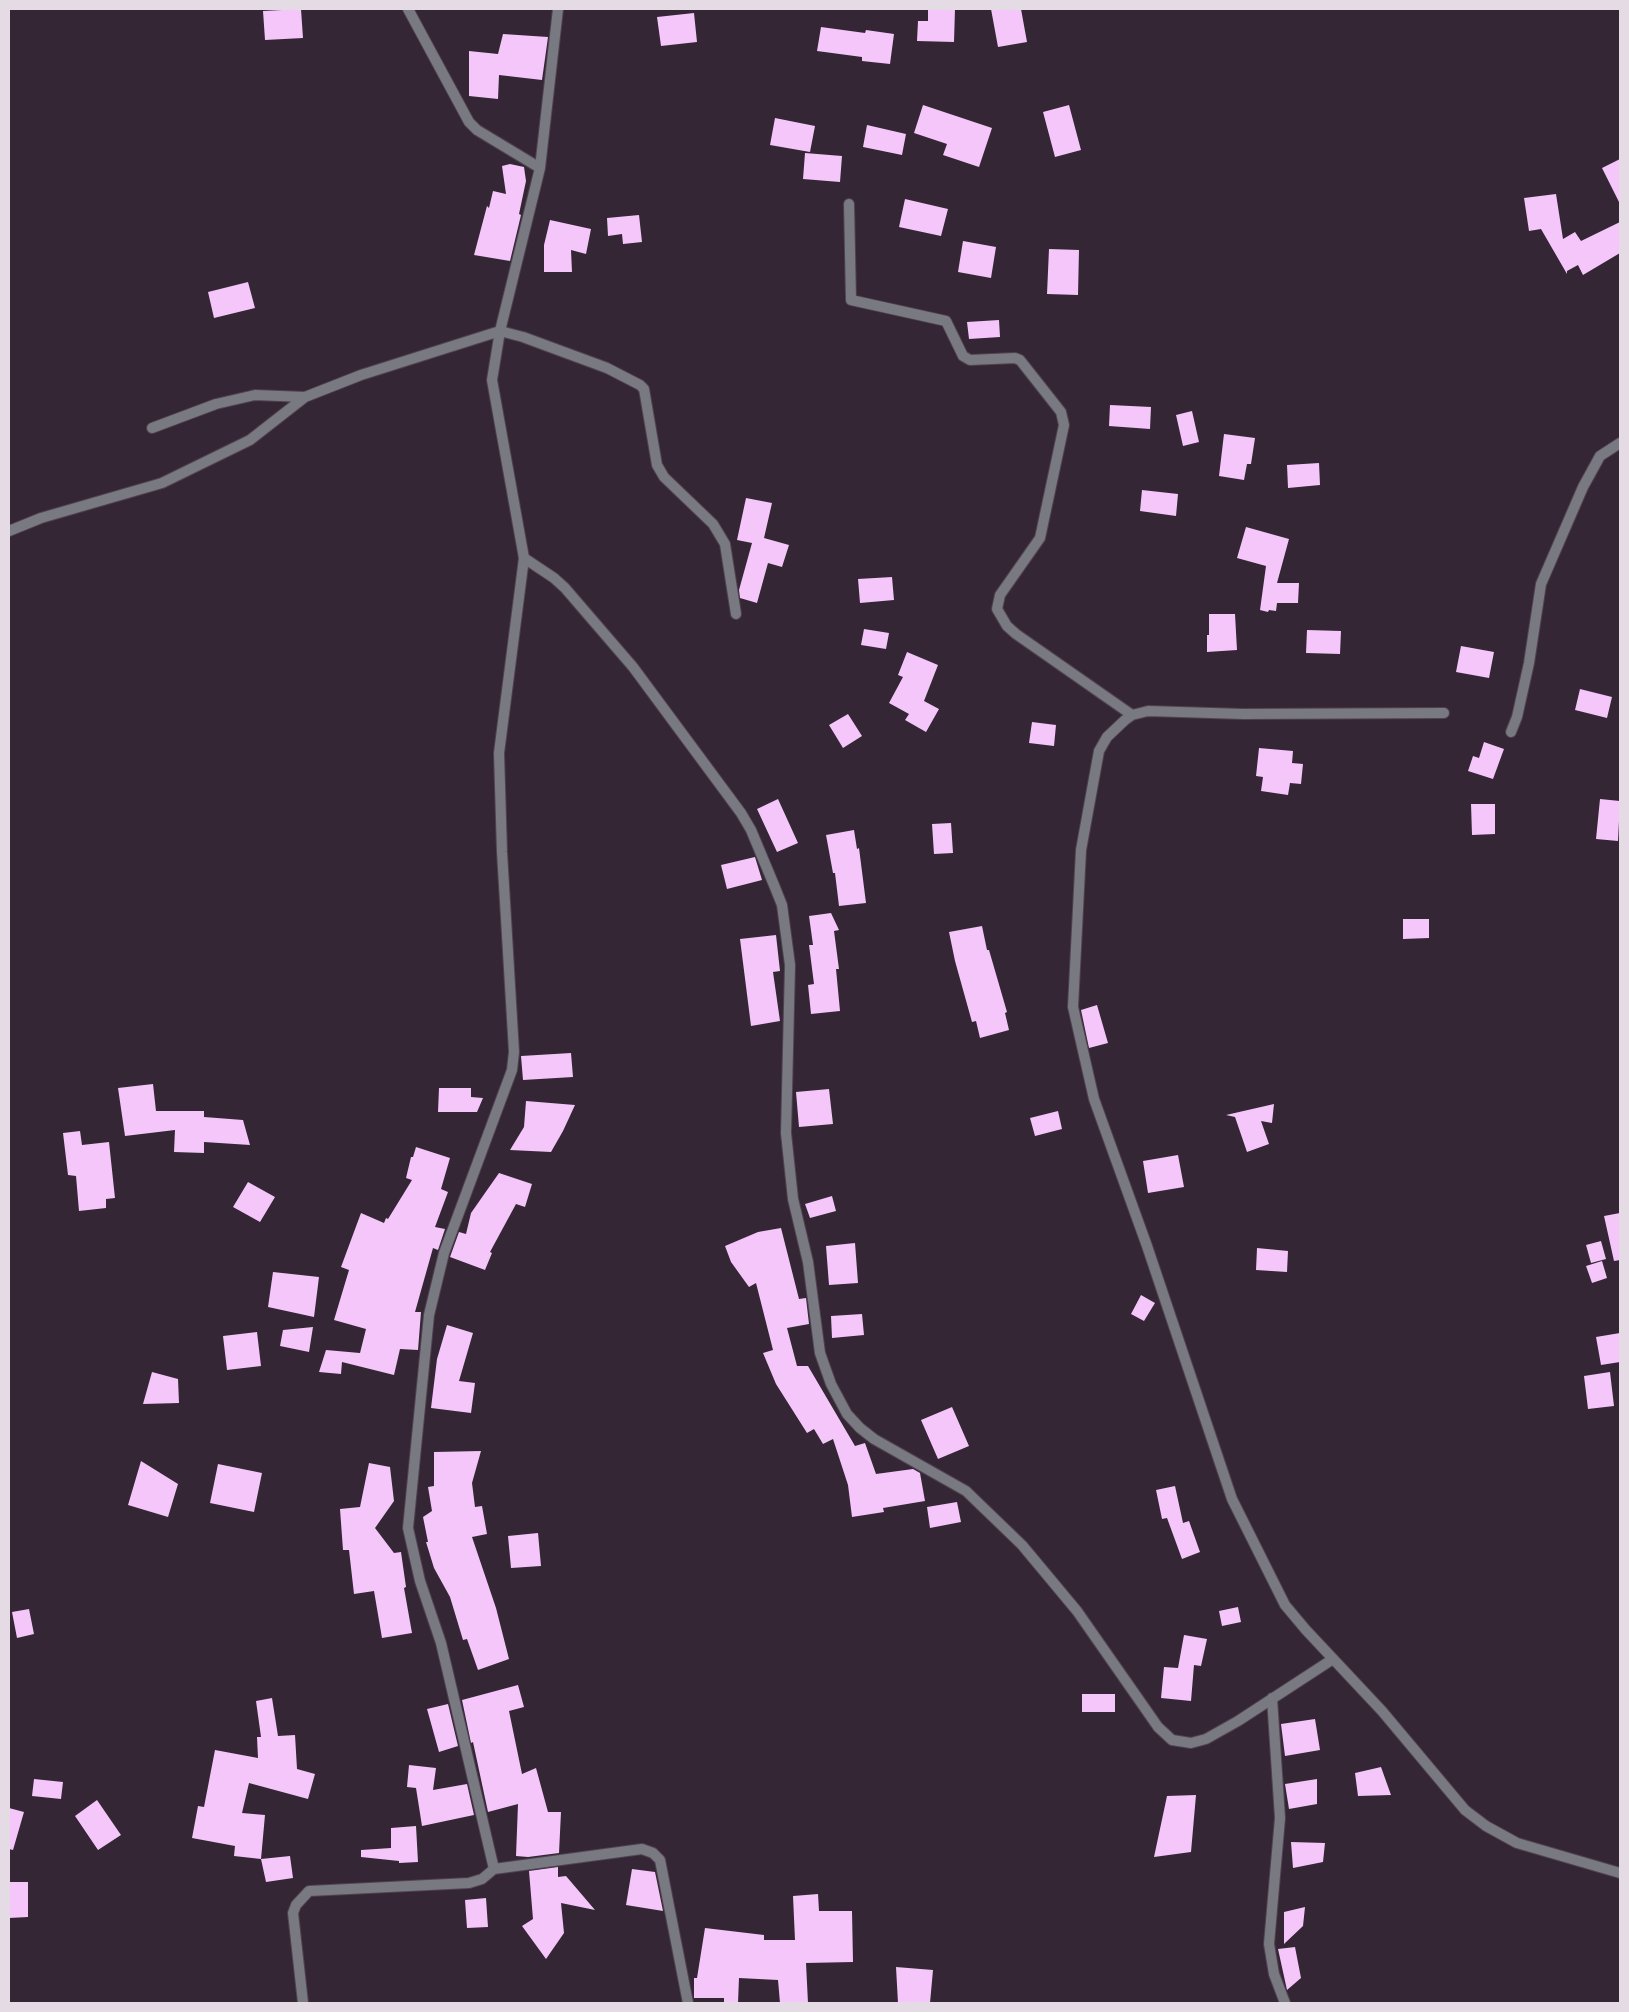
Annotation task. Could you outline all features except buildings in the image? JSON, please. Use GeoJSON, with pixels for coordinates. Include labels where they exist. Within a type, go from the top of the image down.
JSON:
{"type":"FeatureCollection","features":[{"type":"Feature","properties":{"kind":"street"},"geometry":{"type":"LineString","coordinates":[[408,9],[468,122],[477,130],[540,168]]}},
{"type":"Feature","properties":{"kind":"street"},"geometry":{"type":"LineString","coordinates":[[494,1869],[441,1643],[420,1581],[408,1528],[429,1315],[444,1253],[512,1070],[514,1060],[502,852],[500,752],[524,558],[492,384],[500,331],[540,168],[558,9]]}},
{"type":"Feature","properties":{"kind":"street"},"geometry":{"type":"LineString","coordinates":[[849,204],[851,300],[946,321],[949,323],[963,356],[970,360],[1016,358],[1020,360],[1061,412],[1064,425],[1040,538],[1000,595],[997,609],[1007,626],[1016,634],[1132,714]]}},
{"type":"Feature","properties":{"kind":"street"},"geometry":{"type":"LineString","coordinates":[[9,531],[41,518],[162,482],[250,440],[305,397],[361,374],[500,331],[523,337],[607,368],[640,385],[644,389],[657,465],[664,477],[713,524],[725,544],[736,614]]}},
{"type":"Feature","properties":{"kind":"street"},"geometry":{"type":"LineString","coordinates":[[152,428],[216,404],[255,395],[305,397]]}},
{"type":"Feature","properties":{"kind":"street"},"geometry":{"type":"LineString","coordinates":[[1511,732],[1517,717],[1525,681],[1541,584],[1544,576],[1582,487],[1600,456],[1620,443]]}},
{"type":"Feature","properties":{"kind":"street"},"geometry":{"type":"LineString","coordinates":[[524,558],[554,578],[565,588],[633,667],[741,813],[755,839],[774,885],[783,912],[790,965],[786,1133],[793,1199],[808,1262],[820,1353],[834,1392],[847,1414],[860,1428],[874,1438],[966,1492],[1022,1545],[1077,1612],[1158,1727],[1168,1737],[1178,1742],[1199,1742],[1238,1722],[1333,1659]]}},
{"type":"Feature","properties":{"kind":"street"},"geometry":{"type":"LineString","coordinates":[[1444,713],[1243,714],[1148,711],[1132,714],[1107,737],[1099,751],[1081,850],[1073,1007],[1094,1099],[1147,1246],[1232,1498],[1286,1605],[1382,1711],[1465,1810],[1486,1826],[1517,1843],[1620,1873]]}},
{"type":"Feature","properties":{"kind":"street"},"geometry":{"type":"LineString","coordinates":[[1272,1698],[1280,1818],[1269,1944],[1274,1974],[1285,2003]]}},
{"type":"Feature","properties":{"kind":"street"},"geometry":{"type":"LineString","coordinates":[[303,2003],[294,1913],[296,1905],[306,1893],[312,1891],[469,1883],[482,1879],[494,1869],[642,1850],[653,1853],[660,1860],[688,2003]]}}]}
